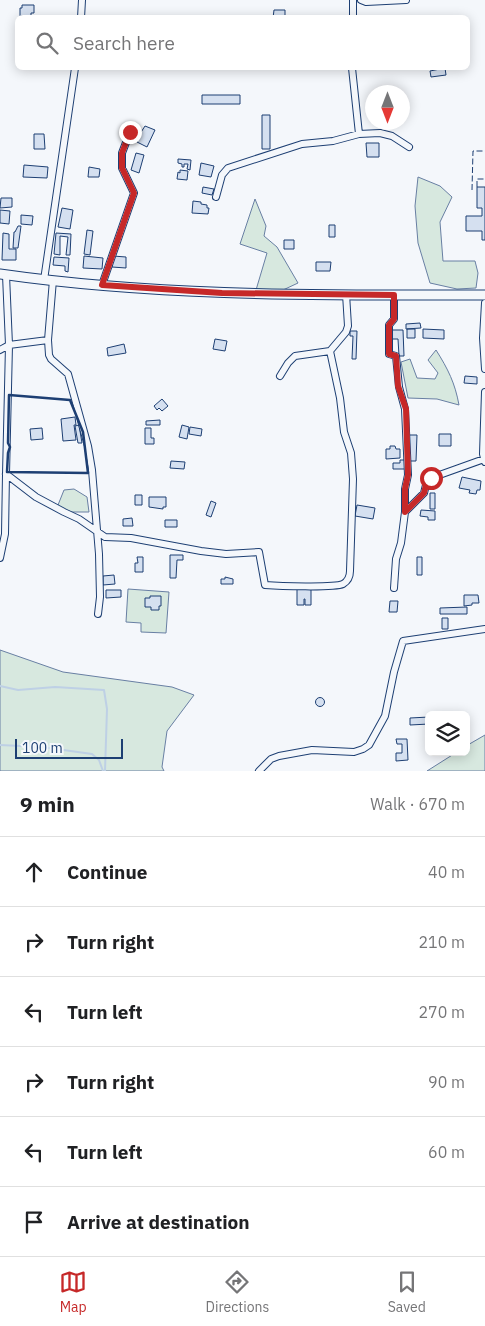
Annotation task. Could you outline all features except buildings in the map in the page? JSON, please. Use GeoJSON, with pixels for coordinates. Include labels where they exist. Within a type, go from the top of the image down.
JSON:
{"type":"FeatureCollection","features":[{"type":"Feature","properties":{"kind":"street"},"geometry":{"type":"LineString","coordinates":[[81,15],[82,0]]}},
{"type":"Feature","properties":{"kind":"street"},"geometry":{"type":"LineString","coordinates":[[353,0],[353,15]]}},
{"type":"Feature","properties":{"kind":"street"},"geometry":{"type":"LineString","coordinates":[[361,0],[366,2],[406,0]]}},
{"type":"Feature","properties":{"kind":"street"},"geometry":{"type":"LineString","coordinates":[[75,70],[48,280],[48,351],[51,360],[65,370],[70,380],[88,446],[97,530],[100,596],[98,614]]}},
{"type":"Feature","properties":{"kind":"street"},"geometry":{"type":"LineString","coordinates":[[352,70],[360,134]]}},
{"type":"Feature","properties":{"kind":"street"},"geometry":{"type":"LineString","coordinates":[[102,285],[134,193],[122,168],[122,153],[130,132]]}},
{"type":"Feature","properties":{"kind":"street"},"geometry":{"type":"LineString","coordinates":[[216,197],[222,176],[228,168],[302,144],[333,141],[360,134],[380,133],[392,136],[409,147]]}},
{"type":"Feature","properties":{"kind":"street"},"geometry":{"type":"LineString","coordinates":[[0,558],[5,534],[9,345],[3,275],[102,285],[222,293],[485,296]]}},
{"type":"Feature","properties":{"kind":"street"},"geometry":{"type":"LineString","coordinates":[[280,376],[295,356],[330,351],[348,330],[346,294]]}},
{"type":"Feature","properties":{"kind":"street"},"geometry":{"type":"LineString","coordinates":[[394,295],[394,319],[389,325],[389,354],[396,356],[398,386],[406,409],[408,475],[405,489],[405,512],[401,543],[396,559],[394,588]]}},
{"type":"Feature","properties":{"kind":"street"},"geometry":{"type":"LineString","coordinates":[[485,303],[482,338],[485,369]]}},
{"type":"Feature","properties":{"kind":"street"},"geometry":{"type":"LineString","coordinates":[[0,350],[9,345],[48,340]]}},
{"type":"Feature","properties":{"kind":"street"},"geometry":{"type":"LineString","coordinates":[[6,474],[36,497],[79,519],[105,537],[131,538],[201,551],[240,554],[259,552],[265,585],[332,586],[345,583],[350,571],[353,479],[351,453],[344,432],[340,398],[330,351]]}},
{"type":"Feature","properties":{"kind":"street"},"geometry":{"type":"LineString","coordinates":[[405,512],[424,493],[426,485],[431,478],[484,461],[485,392]]}},
{"type":"Feature","properties":{"kind":"street"},"geometry":{"type":"LineString","coordinates":[[259,771],[271,759],[279,756],[312,750],[354,752],[364,749],[372,740],[385,716],[403,640],[485,629]]}},
{"type":"Feature","properties":{"kind":"shaded area"},"geometry":{"type":"Polygon","coordinates":[[[418,177],[440,186],[452,197],[440,222],[443,261],[475,261],[478,273],[476,288],[457,289],[430,283],[418,243],[415,206],[418,177]]]}},
{"type":"Feature","properties":{"kind":"shaded area"},"geometry":{"type":"Polygon","coordinates":[[[255,199],[266,226],[264,236],[277,247],[298,283],[283,290],[256,290],[267,253],[240,244],[255,199]]]}},
{"type":"Feature","properties":{"kind":"shaded area"},"geometry":{"type":"Polygon","coordinates":[[[436,350],[450,376],[459,405],[437,399],[408,398],[401,362],[410,359],[417,378],[435,379],[438,373],[428,360],[436,350]]]}},
{"type":"Feature","properties":{"kind":"shaded area"},"geometry":{"type":"Polygon","coordinates":[[[74,489],[87,497],[89,512],[65,512],[58,505],[64,490],[74,489]]]}},
{"type":"Feature","properties":{"kind":"shaded area"},"geometry":{"type":"Polygon","coordinates":[[[128,589],[169,592],[166,633],[141,632],[141,623],[126,622],[128,589]]]}},
{"type":"Feature","properties":{"kind":"shaded area"},"geometry":{"type":"Polygon","coordinates":[[[0,650],[63,672],[172,687],[194,695],[167,731],[162,767],[164,771],[0,771],[0,650]]]}},
{"type":"Feature","properties":{"kind":"shaded area"},"geometry":{"type":"Polygon","coordinates":[[[485,735],[485,771],[427,771],[451,756],[470,756],[470,744],[485,735]]]}},
{"type":"Feature","properties":{"kind":"waterway"},"geometry":{"type":"LineString","coordinates":[[0,686],[18,690],[55,687],[104,690],[107,709],[105,771]]}},
{"type":"Feature","properties":{"kind":"waterway"},"geometry":{"type":"LineString","coordinates":[[0,745],[42,747],[92,754],[99,760],[103,771]]}},
{"type":"Feature","properties":{"kind":"fence"},"geometry":{"type":"LineString","coordinates":[[472,190],[473,151],[485,151]]}},
{"type":"Feature","properties":{"kind":"fence"},"geometry":{"type":"LineString","coordinates":[[477,187],[477,179],[485,179]]}},
{"type":"Feature","properties":{"kind":"wall"},"geometry":{"type":"LineString","coordinates":[[9,395],[70,400],[83,432],[88,473],[7,472],[10,447],[8,443],[9,395]]}},
{"type":"Feature","properties":{"kind":"route"},"geometry":{"type":"LineString","coordinates":[[130,132],[122,153],[122,168],[134,193],[102,285],[222,293],[394,295],[394,319],[389,325],[389,354],[396,355],[398,386],[406,409],[408,475],[405,489],[405,512],[424,493],[426,485],[431,478]]}}]}
